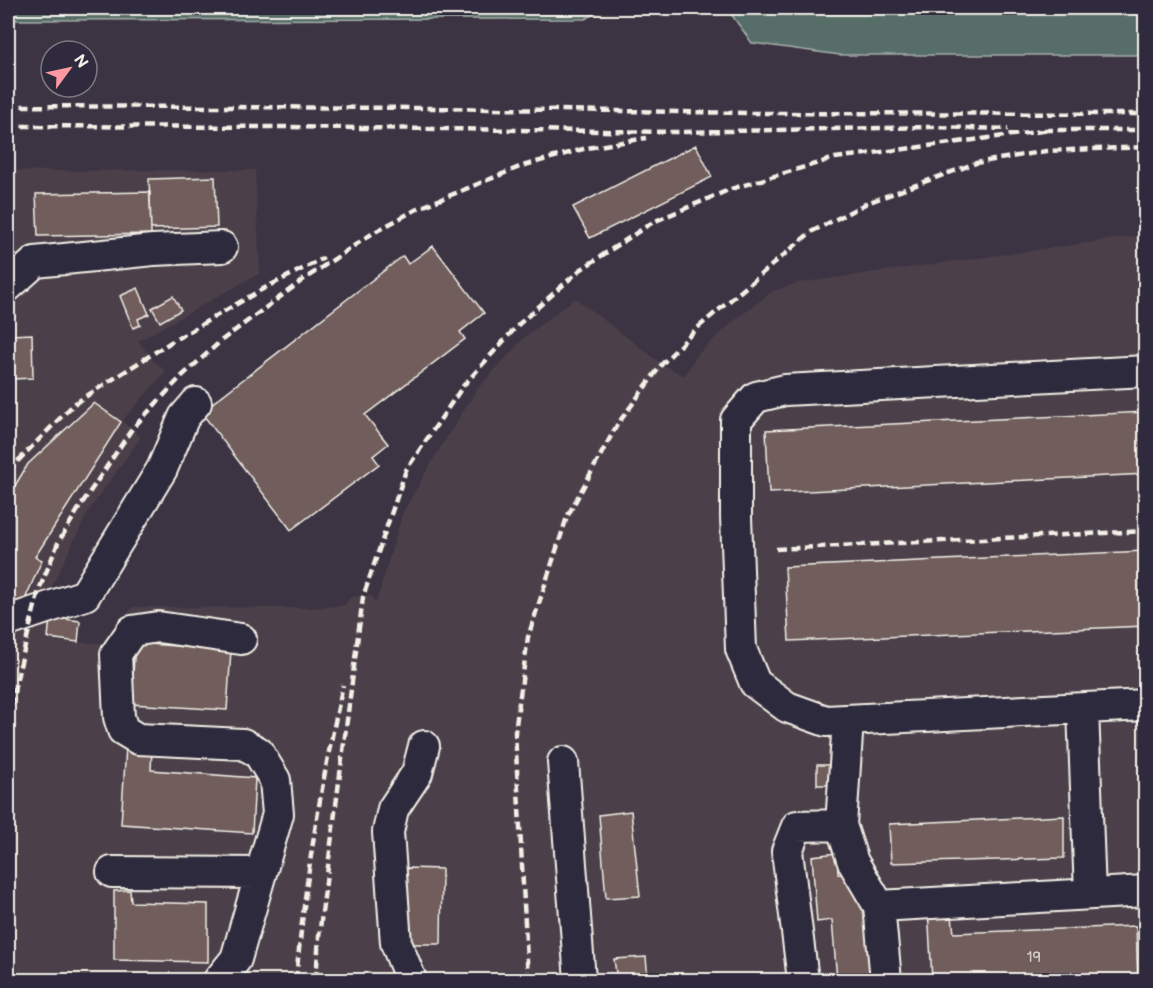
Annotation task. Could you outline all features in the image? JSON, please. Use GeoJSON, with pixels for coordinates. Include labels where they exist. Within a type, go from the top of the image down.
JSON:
{"type":"FeatureCollection","features":[{"type":"Feature","properties":{"kind":"lane"},"geometry":{"type":"LineString","coordinates":[[8,286],[35,262],[153,250],[222,247]]}},
{"type":"Feature","properties":{"kind":"lane"},"geometry":{"type":"LineString","coordinates":[[1146,371],[785,390],[756,397],[736,420],[736,517],[741,649],[755,683],[787,707],[826,721],[1146,705]]}},
{"type":"Feature","properties":{"kind":"lane"},"geometry":{"type":"LineString","coordinates":[[8,621],[85,596],[162,469],[184,417],[196,403]]}},
{"type":"Feature","properties":{"kind":"lane"},"geometry":{"type":"LineString","coordinates":[[219,981],[236,958],[278,814],[275,780],[258,752],[243,744],[138,739],[123,730],[119,717],[116,654],[132,631],[158,627],[241,639]]}},
{"type":"Feature","properties":{"kind":"lane"},"geometry":{"type":"LineString","coordinates":[[1083,709],[1090,894]]}},
{"type":"Feature","properties":{"kind":"lane"},"geometry":{"type":"LineString","coordinates":[[848,720],[841,825],[853,862],[879,906],[886,981]]}},
{"type":"Feature","properties":{"kind":"lane"},"geometry":{"type":"LineString","coordinates":[[411,981],[396,943],[388,832],[393,809],[417,773],[424,746]]}},
{"type":"Feature","properties":{"kind":"lane"},"geometry":{"type":"LineString","coordinates":[[563,762],[580,981]]}},
{"type":"Feature","properties":{"kind":"lane"},"geometry":{"type":"LineString","coordinates":[[803,981],[787,851],[797,826],[841,825]]}},
{"type":"Feature","properties":{"kind":"lane"},"geometry":{"type":"LineString","coordinates":[[112,872],[260,873]]}},
{"type":"Feature","properties":{"kind":"lane"},"geometry":{"type":"LineString","coordinates":[[879,906],[1146,891]]}},
{"type":"Feature","properties":{"kind":"shaded area"},"geometry":{"type":"Polygon","coordinates":[[[255,170],[260,273],[138,341],[154,361],[166,371],[122,421],[141,437],[88,512],[51,588],[49,641],[111,644],[132,607],[311,608],[345,605],[350,597],[371,596],[376,603],[403,512],[478,388],[526,336],[575,298],[662,364],[684,376],[698,354],[735,320],[773,291],[798,283],[1145,235],[1145,980],[8,980],[8,171],[255,170]]]}},
{"type":"Feature","properties":{"kind":"green space"},"geometry":{"type":"Polygon","coordinates":[[[8,8],[605,8],[585,19],[8,20],[8,8]]]}},
{"type":"Feature","properties":{"kind":"green space"},"geometry":{"type":"Polygon","coordinates":[[[732,8],[1145,8],[1145,55],[840,55],[752,43],[731,14],[732,8]]]}},
{"type":"Feature","properties":{"kind":"building"},"geometry":{"type":"Polygon","coordinates":[[[696,145],[712,177],[590,238],[573,207],[696,145]]]}},
{"type":"Feature","properties":{"kind":"building"},"geometry":{"type":"Polygon","coordinates":[[[215,177],[217,227],[151,229],[149,179],[215,177]]]}},
{"type":"Feature","properties":{"kind":"building"},"geometry":{"type":"Polygon","coordinates":[[[150,192],[151,234],[38,236],[36,194],[150,192]]]}},
{"type":"Feature","properties":{"kind":"building"},"geometry":{"type":"Polygon","coordinates":[[[433,246],[484,313],[460,332],[465,339],[365,415],[388,444],[373,456],[379,464],[291,530],[201,412],[403,256],[408,264],[433,246]]]}},
{"type":"Feature","properties":{"kind":"building"},"geometry":{"type":"Polygon","coordinates":[[[138,288],[149,314],[138,319],[140,325],[133,328],[120,296],[138,288]]]}},
{"type":"Feature","properties":{"kind":"building"},"geometry":{"type":"Polygon","coordinates":[[[173,296],[181,310],[160,322],[152,308],[173,296]]]}},
{"type":"Feature","properties":{"kind":"building"},"geometry":{"type":"Polygon","coordinates":[[[32,334],[33,378],[12,379],[10,335],[32,334]]]}},
{"type":"Feature","properties":{"kind":"building"},"geometry":{"type":"Polygon","coordinates":[[[94,403],[121,422],[35,557],[42,560],[23,604],[8,609],[8,497],[28,464],[94,403]]]}},
{"type":"Feature","properties":{"kind":"building"},"geometry":{"type":"Polygon","coordinates":[[[1146,412],[1146,474],[769,493],[766,430],[1146,412]]]}},
{"type":"Feature","properties":{"kind":"building"},"geometry":{"type":"Polygon","coordinates":[[[1146,551],[1146,626],[789,641],[785,567],[1146,551]]]}},
{"type":"Feature","properties":{"kind":"building"},"geometry":{"type":"Polygon","coordinates":[[[50,617],[80,621],[78,642],[48,638],[50,617]]]}},
{"type":"Feature","properties":{"kind":"building"},"geometry":{"type":"Polygon","coordinates":[[[15,631],[8,665],[8,634],[15,631]]]}},
{"type":"Feature","properties":{"kind":"building"},"geometry":{"type":"Polygon","coordinates":[[[135,643],[231,650],[227,710],[131,704],[135,643]]]}},
{"type":"Feature","properties":{"kind":"building"},"geometry":{"type":"Polygon","coordinates":[[[126,746],[152,748],[151,770],[255,778],[252,833],[121,824],[126,746]]]}},
{"type":"Feature","properties":{"kind":"building"},"geometry":{"type":"Polygon","coordinates":[[[817,765],[836,765],[836,785],[817,785],[817,765]]]}},
{"type":"Feature","properties":{"kind":"building"},"geometry":{"type":"Polygon","coordinates":[[[631,811],[640,896],[606,898],[599,815],[631,811]]]}},
{"type":"Feature","properties":{"kind":"building"},"geometry":{"type":"Polygon","coordinates":[[[1064,816],[1064,858],[891,863],[889,824],[1064,816]]]}},
{"type":"Feature","properties":{"kind":"building"},"geometry":{"type":"Polygon","coordinates":[[[837,853],[838,874],[853,875],[856,899],[868,899],[872,980],[837,980],[832,920],[817,922],[812,856],[837,853]]]}},
{"type":"Feature","properties":{"kind":"building"},"geometry":{"type":"Polygon","coordinates":[[[406,868],[442,869],[441,944],[409,944],[406,868]]]}},
{"type":"Feature","properties":{"kind":"building"},"geometry":{"type":"Polygon","coordinates":[[[130,890],[131,902],[208,904],[208,962],[114,960],[114,891],[130,890]]]}},
{"type":"Feature","properties":{"kind":"building"},"geometry":{"type":"Polygon","coordinates":[[[928,908],[951,909],[954,933],[1136,926],[1138,980],[932,980],[928,908]]]}},
{"type":"Feature","properties":{"kind":"building"},"geometry":{"type":"Polygon","coordinates":[[[646,957],[648,980],[617,980],[614,959],[646,957]]]}},
{"type":"Feature","properties":{"kind":"railway"},"geometry":{"type":"LineString","coordinates":[[8,106],[431,108],[746,113],[1146,114]]}},
{"type":"Feature","properties":{"kind":"railway"},"geometry":{"type":"LineString","coordinates":[[8,126],[678,132],[931,127],[1008,129]]}},
{"type":"Feature","properties":{"kind":"railway"},"geometry":{"type":"LineString","coordinates":[[1044,130],[1146,130]]}},
{"type":"Feature","properties":{"kind":"railway"},"geometry":{"type":"LineString","coordinates":[[316,980],[319,936],[363,597],[406,470],[463,386],[519,324],[580,270],[653,222],[731,189],[835,158],[1051,130]]}},
{"type":"Feature","properties":{"kind":"railway"},"geometry":{"type":"LineString","coordinates":[[8,733],[15,686],[39,590],[58,543],[132,429],[182,376],[222,340],[303,280],[373,233],[419,208],[522,166],[587,148],[646,138]]}},
{"type":"Feature","properties":{"kind":"railway"},"geometry":{"type":"LineString","coordinates":[[528,980],[515,732],[528,637],[567,517],[617,425],[662,364],[695,330],[811,232],[867,203],[976,163],[1046,151],[1146,147]]}},
{"type":"Feature","properties":{"kind":"railway"},"geometry":{"type":"LineString","coordinates":[[8,471],[74,404],[171,342],[261,290],[324,258]]}},
{"type":"Feature","properties":{"kind":"railway"},"geometry":{"type":"LineString","coordinates":[[776,549],[1146,531]]}},
{"type":"Feature","properties":{"kind":"railway"},"geometry":{"type":"LineString","coordinates":[[296,980],[315,832],[343,685]]}},
{"type":"Feature","properties":{"kind":"railway"},"geometry":{"type":"LineString","coordinates":[[8,972],[8,980]]}}]}
